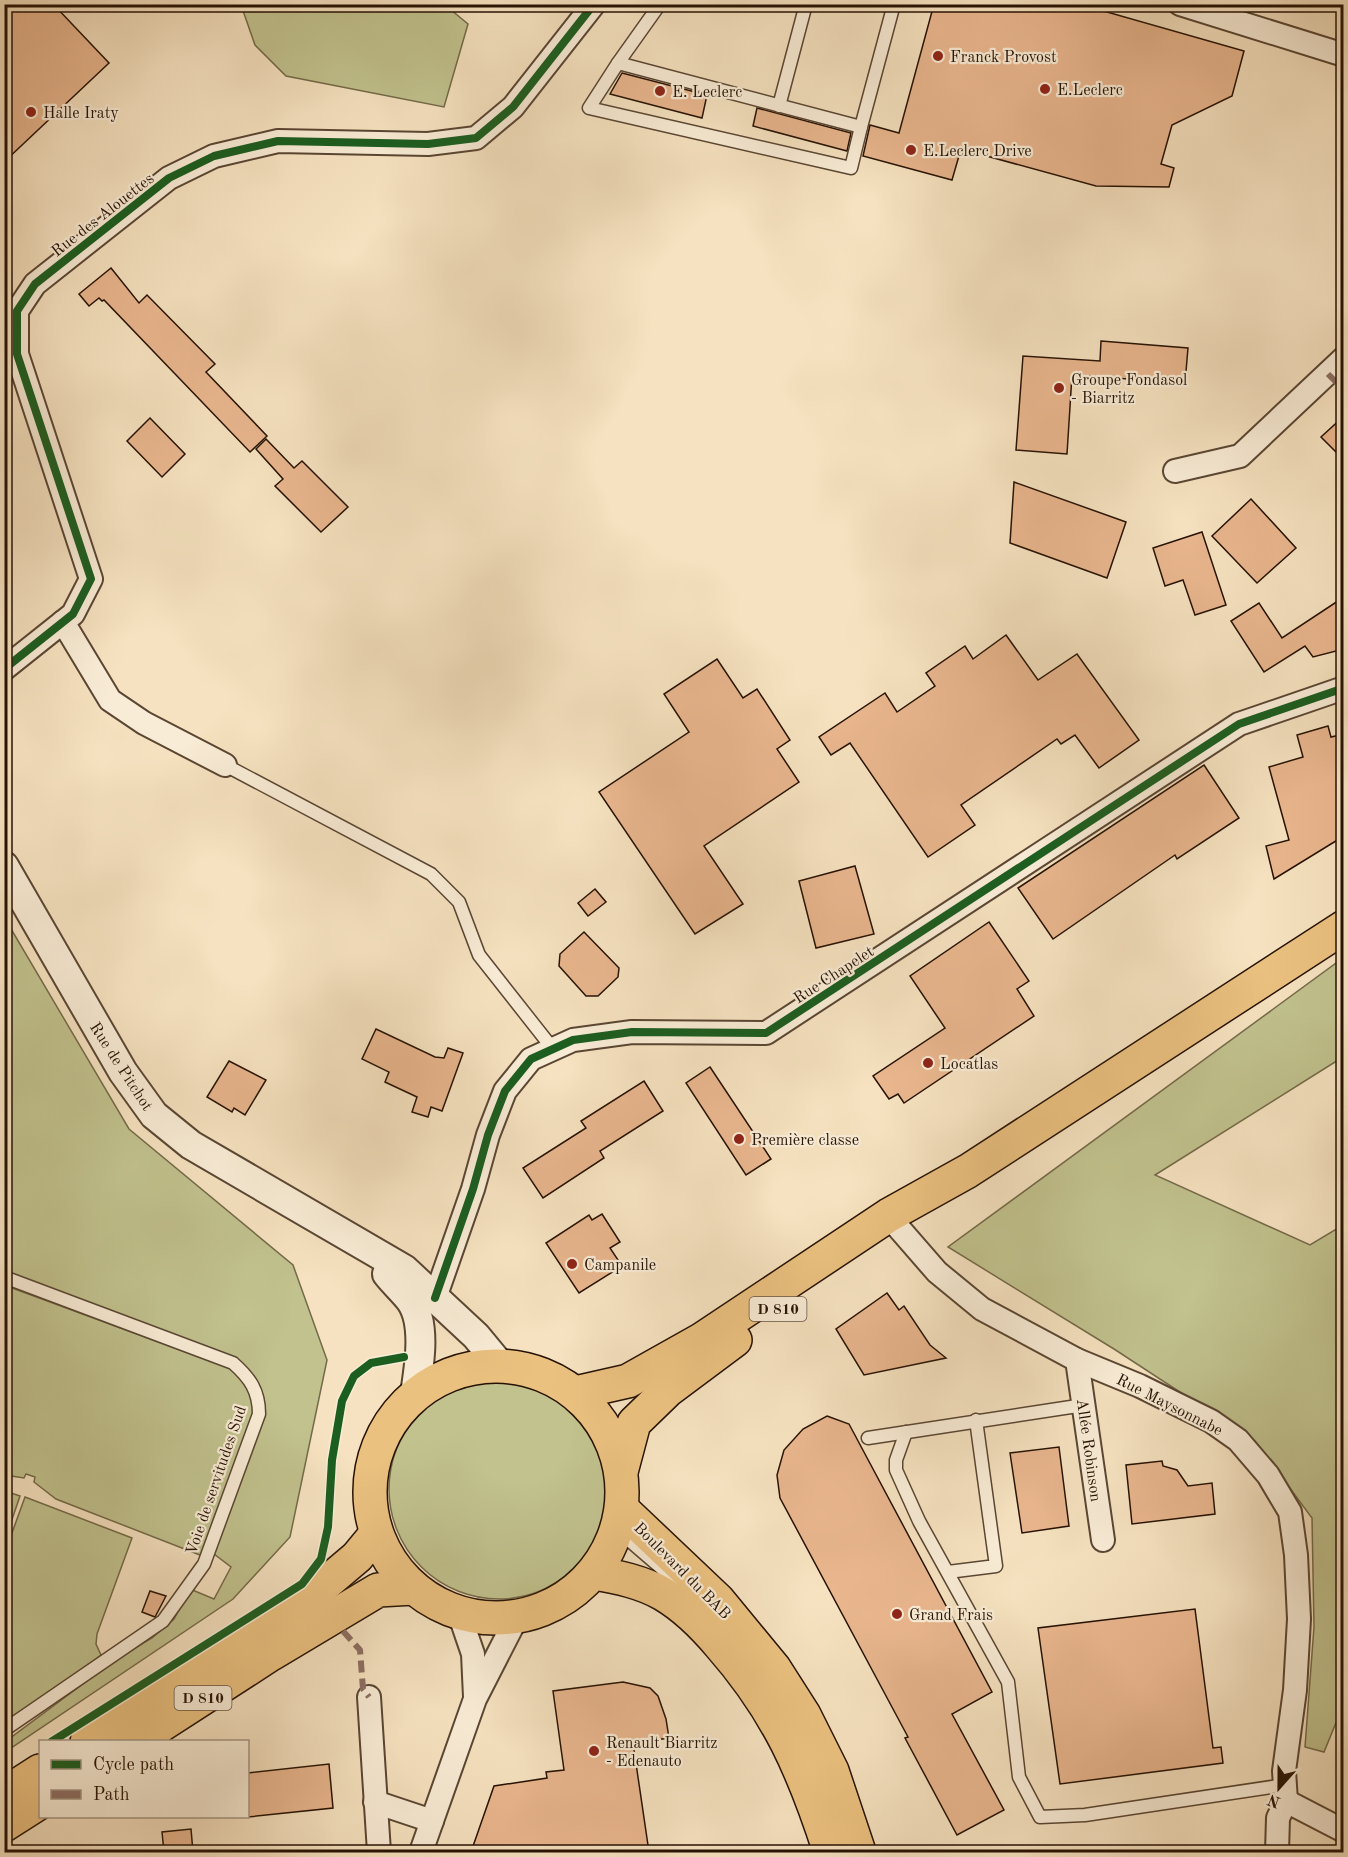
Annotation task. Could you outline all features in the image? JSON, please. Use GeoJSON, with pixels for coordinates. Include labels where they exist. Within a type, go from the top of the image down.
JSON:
{"type":"FeatureCollection","features":[{"type":"Feature","properties":{"kind":"main road","name":"D 810"},"geometry":{"type":"LineString","coordinates":[[575,1393],[628,1381],[701,1340],[889,1215],[968,1171],[1344,927]]}},
{"type":"Feature","properties":{"kind":"main road","name":"D 810"},"geometry":{"type":"LineString","coordinates":[[621,1472],[634,1423],[668,1390],[826,1273],[897,1226],[968,1171]]}},
{"type":"Feature","properties":{"kind":"main road"},"geometry":{"type":"LineString","coordinates":[[500,1365],[540,1373],[575,1393],[606,1428],[621,1472],[619,1519],[612,1543],[594,1573],[572,1594],[546,1609],[517,1617],[459,1613],[414,1588],[391,1564],[376,1534],[369,1483],[382,1434],[415,1394],[455,1372],[500,1365]]}},
{"type":"Feature","properties":{"kind":"main road","name":"Boulevard du BAB"},"geometry":{"type":"LineString","coordinates":[[619,1519],[718,1600],[774,1668],[804,1715],[832,1771],[859,1852]]}},
{"type":"Feature","properties":{"kind":"main road","name":"D 810"},"geometry":{"type":"LineString","coordinates":[[90,1740],[318,1590],[357,1557],[376,1534]]}},
{"type":"Feature","properties":{"kind":"main road","name":"Boulevard du BAB"},"geometry":{"type":"LineString","coordinates":[[594,1573],[625,1578],[663,1594],[700,1622],[751,1680],[782,1731],[808,1785],[830,1852]]}},
{"type":"Feature","properties":{"kind":"main road","name":"D 810"},"geometry":{"type":"LineString","coordinates":[[138,1740],[271,1654],[378,1590],[414,1588]]}},
{"type":"Feature","properties":{"kind":"main road"},"geometry":{"type":"LineString","coordinates":[[4,1794],[39,1773]]}},
{"type":"Feature","properties":{"kind":"main road"},"geometry":{"type":"LineString","coordinates":[[4,1825],[39,1803]]}},
{"type":"Feature","properties":{"kind":"street","name":"Rue des Alouettes"},"geometry":{"type":"LineString","coordinates":[[63,622],[73,614],[91,579],[17,354],[17,310],[35,284],[169,178],[214,156],[278,141],[428,144],[476,138],[513,106],[594,4]]}},
{"type":"Feature","properties":{"kind":"street"},"geometry":{"type":"LineString","coordinates":[[1180,4],[1344,55]]}},
{"type":"Feature","properties":{"kind":"street"},"geometry":{"type":"LineString","coordinates":[[1175,471],[1240,456],[1344,358]]}},
{"type":"Feature","properties":{"kind":"street"},"geometry":{"type":"LineString","coordinates":[[4,669],[63,622],[110,700],[144,723],[225,765]]}},
{"type":"Feature","properties":{"kind":"street","name":"Rue Chapelet"},"geometry":{"type":"LineString","coordinates":[[435,1298],[473,1189],[488,1135],[505,1091],[531,1059],[573,1040],[632,1032],[766,1033],[1239,724],[1344,688]]}},
{"type":"Feature","properties":{"kind":"street","name":"Rue de Pitchot"},"geometry":{"type":"LineString","coordinates":[[4,866],[123,1072],[154,1115],[191,1145],[404,1269],[476,1336],[500,1365]]}},
{"type":"Feature","properties":{"kind":"street","name":"Rue Maysonnabe"},"geometry":{"type":"LineString","coordinates":[[897,1226],[958,1291],[982,1309],[1077,1360],[1140,1386],[1211,1421],[1238,1440],[1268,1475],[1290,1512],[1296,1555],[1299,1619],[1295,1690],[1284,1771],[1286,1793],[1278,1818],[1277,1852]]}},
{"type":"Feature","properties":{"kind":"street"},"geometry":{"type":"LineString","coordinates":[[362,1246],[411,1302],[420,1335],[421,1358],[415,1394]]}},
{"type":"Feature","properties":{"kind":"street","name":"Allée Robinson"},"geometry":{"type":"LineString","coordinates":[[1077,1360],[1103,1540]]}},
{"type":"Feature","properties":{"kind":"street"},"geometry":{"type":"LineString","coordinates":[[459,1613],[473,1654],[475,1699]]}},
{"type":"Feature","properties":{"kind":"street"},"geometry":{"type":"LineString","coordinates":[[421,1852],[475,1699],[517,1617]]}},
{"type":"Feature","properties":{"kind":"street"},"geometry":{"type":"LineString","coordinates":[[369,1698],[379,1852]]}},
{"type":"Feature","properties":{"kind":"street"},"geometry":{"type":"LineString","coordinates":[[1286,1793],[1344,1831]]}},
{"type":"Feature","properties":{"kind":"street"},"geometry":{"type":"LineString","coordinates":[[375,1802],[432,1821]]}},
{"type":"Feature","properties":{"kind":"lane"},"geometry":{"type":"LineString","coordinates":[[660,4],[589,108],[851,168],[894,4]]}},
{"type":"Feature","properties":{"kind":"lane"},"geometry":{"type":"LineString","coordinates":[[778,106],[806,4]]}},
{"type":"Feature","properties":{"kind":"lane"},"geometry":{"type":"LineString","coordinates":[[618,63],[861,127]]}},
{"type":"Feature","properties":{"kind":"lane"},"geometry":{"type":"LineString","coordinates":[[225,765],[431,874],[459,902],[479,955],[553,1049]]}},
{"type":"Feature","properties":{"kind":"lane","name":"Voie de servitudes Sud"},"geometry":{"type":"LineString","coordinates":[[4,1277],[233,1363],[248,1377],[259,1398],[259,1414],[204,1564],[163,1621],[4,1730]]}},
{"type":"Feature","properties":{"kind":"lane"},"geometry":{"type":"LineString","coordinates":[[868,1438],[1084,1405]]}},
{"type":"Feature","properties":{"kind":"lane"},"geometry":{"type":"LineString","coordinates":[[948,1572],[996,1566],[976,1420]]}},
{"type":"Feature","properties":{"kind":"lane"},"geometry":{"type":"LineString","coordinates":[[906,1432],[896,1460],[896,1470],[919,1521],[1008,1682],[1019,1777],[1040,1817],[1085,1815],[1286,1793]]}},
{"type":"Feature","properties":{"kind":"lane"},"geometry":{"type":"LineString","coordinates":[[162,1740],[382,1599],[414,1588]]}},
{"type":"Feature","properties":{"kind":"green space"},"geometry":{"type":"Polygon","coordinates":[[[241,5],[445,5],[468,24],[444,107],[286,76],[255,45],[241,5]]]}},
{"type":"Feature","properties":{"kind":"green space"},"geometry":{"type":"Polygon","coordinates":[[[4,917],[129,1129],[293,1265],[327,1360],[290,1537],[233,1599],[5,1752],[5,1742],[115,1660],[152,1638],[174,1619],[190,1589],[214,1599],[231,1567],[214,1554],[265,1413],[263,1395],[257,1380],[232,1357],[5,1275],[4,917]]]}},
{"type":"Feature","properties":{"kind":"green space"},"geometry":{"type":"Polygon","coordinates":[[[1343,958],[1343,1057],[1155,1175],[1310,1245],[1343,1225],[1344,1703],[1324,1752],[1305,1747],[1314,1627],[1312,1518],[1255,1441],[1114,1349],[948,1247],[1343,958]]]}},
{"type":"Feature","properties":{"kind":"green space"},"geometry":{"type":"Polygon","coordinates":[[[4,1285],[229,1368],[245,1383],[252,1401],[254,1417],[205,1548],[200,1555],[56,1499],[34,1482],[35,1477],[26,1474],[24,1478],[5,1475],[4,1285]]]}},
{"type":"Feature","properties":{"kind":"green space"},"geometry":{"type":"Polygon","coordinates":[[[488,1379],[510,1379],[541,1387],[560,1397],[577,1411],[591,1428],[601,1447],[607,1467],[609,1489],[607,1511],[601,1531],[591,1550],[577,1567],[560,1581],[541,1591],[510,1599],[488,1599],[447,1586],[429,1574],[414,1559],[397,1531],[389,1500],[389,1478],[402,1437],[414,1419],[429,1404],[457,1387],[488,1379]]]}},
{"type":"Feature","properties":{"kind":"green space"},"geometry":{"type":"Polygon","coordinates":[[[4,1491],[20,1496],[5,1540],[4,1491]]]}},
{"type":"Feature","properties":{"kind":"green space"},"geometry":{"type":"Polygon","coordinates":[[[25,1497],[132,1538],[97,1634],[96,1644],[101,1655],[39,1707],[4,1731],[4,1555],[25,1497]]]}},
{"type":"Feature","properties":{"kind":"building","name":"Halle Iraty"},"geometry":{"type":"Polygon","coordinates":[[[4,4],[53,4],[109,63],[4,162],[4,4]]]}},
{"type":"Feature","properties":{"kind":"building","name":"E.Leclerc"},"geometry":{"type":"Polygon","coordinates":[[[934,4],[1079,4],[1244,51],[1232,96],[1172,125],[1161,164],[1174,168],[1169,187],[1096,186],[961,149],[952,180],[863,156],[870,125],[899,133],[934,4]]]}},
{"type":"Feature","properties":{"kind":"building","name":"E. Leclerc"},"geometry":{"type":"Polygon","coordinates":[[[622,73],[707,95],[702,118],[610,94],[622,73]]]}},
{"type":"Feature","properties":{"kind":"building"},"geometry":{"type":"Polygon","coordinates":[[[757,108],[851,133],[847,151],[753,126],[757,108]]]}},
{"type":"Feature","properties":{"kind":"building"},"geometry":{"type":"Polygon","coordinates":[[[111,268],[139,303],[147,295],[215,364],[206,372],[267,436],[250,452],[104,300],[99,298],[89,306],[79,294],[111,268]]]}},
{"type":"Feature","properties":{"kind":"building"},"geometry":{"type":"Polygon","coordinates":[[[1101,341],[1188,348],[1185,383],[1072,375],[1067,454],[1016,450],[1023,356],[1100,361],[1101,341]]]}},
{"type":"Feature","properties":{"kind":"building"},"geometry":{"type":"Polygon","coordinates":[[[1344,416],[1344,460],[1321,437],[1344,416]]]}},
{"type":"Feature","properties":{"kind":"building"},"geometry":{"type":"Polygon","coordinates":[[[150,418],[185,454],[162,477],[127,441],[150,418]]]}},
{"type":"Feature","properties":{"kind":"building"},"geometry":{"type":"Polygon","coordinates":[[[266,439],[294,468],[302,461],[348,507],[321,532],[275,486],[283,479],[256,449],[266,439]]]}},
{"type":"Feature","properties":{"kind":"building"},"geometry":{"type":"Polygon","coordinates":[[[1014,482],[1126,522],[1107,578],[1010,543],[1014,482]]]}},
{"type":"Feature","properties":{"kind":"building"},"geometry":{"type":"Polygon","coordinates":[[[1251,499],[1296,548],[1257,583],[1212,536],[1251,499]]]}},
{"type":"Feature","properties":{"kind":"building"},"geometry":{"type":"Polygon","coordinates":[[[1202,532],[1226,605],[1195,615],[1183,580],[1165,586],[1153,548],[1202,532]]]}},
{"type":"Feature","properties":{"kind":"building"},"geometry":{"type":"Polygon","coordinates":[[[1344,597],[1344,649],[1313,657],[1305,646],[1264,672],[1231,621],[1259,603],[1282,638],[1344,597]]]}},
{"type":"Feature","properties":{"kind":"building"},"geometry":{"type":"Polygon","coordinates":[[[1006,635],[1038,680],[1077,654],[1139,740],[1099,768],[1075,735],[1061,744],[1057,739],[961,805],[975,825],[928,857],[850,743],[831,755],[819,737],[885,693],[897,712],[935,686],[926,673],[965,646],[973,659],[1006,635]]]}},
{"type":"Feature","properties":{"kind":"building"},"geometry":{"type":"Polygon","coordinates":[[[717,659],[743,698],[757,689],[790,740],[777,749],[799,782],[704,846],[743,904],[695,934],[599,792],[689,732],[664,694],[717,659]]]}},
{"type":"Feature","properties":{"kind":"building"},"geometry":{"type":"Polygon","coordinates":[[[1328,726],[1331,737],[1344,734],[1344,836],[1274,879],[1266,846],[1289,840],[1269,767],[1303,757],[1297,735],[1328,726]]]}},
{"type":"Feature","properties":{"kind":"building"},"geometry":{"type":"Polygon","coordinates":[[[1204,765],[1239,818],[1177,859],[1175,855],[1053,939],[1018,888],[1204,765]]]}},
{"type":"Feature","properties":{"kind":"building"},"geometry":{"type":"Polygon","coordinates":[[[855,866],[874,934],[816,948],[799,881],[855,866]]]}},
{"type":"Feature","properties":{"kind":"building"},"geometry":{"type":"Polygon","coordinates":[[[595,889],[606,902],[588,916],[578,903],[595,889]]]}},
{"type":"Feature","properties":{"kind":"building"},"geometry":{"type":"Polygon","coordinates":[[[989,922],[1029,981],[1017,989],[1034,1016],[904,1103],[898,1094],[889,1099],[873,1076],[945,1028],[910,976],[989,922]]]}},
{"type":"Feature","properties":{"kind":"building"},"geometry":{"type":"Polygon","coordinates":[[[584,932],[619,968],[618,977],[598,996],[586,996],[559,966],[560,954],[584,932]]]}},
{"type":"Feature","properties":{"kind":"building"},"geometry":{"type":"Polygon","coordinates":[[[376,1029],[435,1057],[444,1058],[448,1048],[463,1053],[442,1111],[431,1107],[428,1117],[412,1112],[417,1097],[385,1082],[389,1072],[362,1059],[376,1029]]]}},
{"type":"Feature","properties":{"kind":"building"},"geometry":{"type":"Polygon","coordinates":[[[229,1061],[266,1080],[245,1115],[234,1108],[232,1112],[207,1097],[229,1061]]]}},
{"type":"Feature","properties":{"kind":"building"},"geometry":{"type":"Polygon","coordinates":[[[710,1067],[771,1159],[746,1175],[686,1083],[710,1067]]]}},
{"type":"Feature","properties":{"kind":"building"},"geometry":{"type":"Polygon","coordinates":[[[644,1081],[663,1111],[600,1151],[604,1158],[543,1198],[523,1168],[586,1128],[581,1121],[644,1081]]]}},
{"type":"Feature","properties":{"kind":"building"},"geometry":{"type":"Polygon","coordinates":[[[602,1214],[620,1242],[610,1248],[622,1266],[579,1293],[546,1243],[589,1215],[592,1220],[602,1214]]]}},
{"type":"Feature","properties":{"kind":"building"},"geometry":{"type":"Polygon","coordinates":[[[887,1293],[899,1310],[904,1306],[930,1345],[946,1358],[864,1375],[836,1329],[887,1293]]]}},
{"type":"Feature","properties":{"kind":"building","name":"Grand Frais"},"geometry":{"type":"Polygon","coordinates":[[[827,1416],[849,1424],[992,1692],[952,1714],[1004,1810],[957,1835],[905,1738],[908,1737],[780,1498],[777,1475],[784,1450],[803,1429],[827,1416]]]}},
{"type":"Feature","properties":{"kind":"building"},"geometry":{"type":"Polygon","coordinates":[[[1059,1447],[1069,1526],[1022,1533],[1010,1453],[1059,1447]]]}},
{"type":"Feature","properties":{"kind":"building"},"geometry":{"type":"Polygon","coordinates":[[[1162,1461],[1163,1466],[1177,1470],[1188,1486],[1212,1483],[1215,1514],[1132,1524],[1126,1465],[1162,1461]]]}},
{"type":"Feature","properties":{"kind":"building"},"geometry":{"type":"Polygon","coordinates":[[[150,1591],[166,1596],[155,1617],[142,1612],[150,1591]]]}},
{"type":"Feature","properties":{"kind":"building"},"geometry":{"type":"Polygon","coordinates":[[[1195,1609],[1213,1748],[1221,1747],[1223,1763],[1060,1784],[1038,1628],[1195,1609]]]}},
{"type":"Feature","properties":{"kind":"building"},"geometry":{"type":"Polygon","coordinates":[[[623,1682],[650,1688],[658,1696],[666,1719],[669,1738],[633,1743],[649,1852],[471,1852],[494,1786],[547,1778],[546,1772],[564,1770],[553,1691],[623,1682]]]}},
{"type":"Feature","properties":{"kind":"building"},"geometry":{"type":"Polygon","coordinates":[[[329,1764],[333,1808],[249,1817],[249,1773],[329,1764]]]}},
{"type":"Feature","properties":{"kind":"building"},"geometry":{"type":"Polygon","coordinates":[[[191,1829],[193,1852],[164,1852],[162,1832],[191,1829]]]}},
{"type":"Feature","properties":{"kind":"marked path"},"geometry":{"type":"LineString","coordinates":[[1328,374],[1344,390]]}},
{"type":"Feature","properties":{"kind":"marked path"},"geometry":{"type":"LineString","coordinates":[[343,1631],[360,1650],[363,1689],[369,1697]]}},
{"type":"Feature","properties":{"kind":"cycle path"},"geometry":{"type":"LineString","coordinates":[[4,669],[73,614],[91,579],[17,354],[17,311],[35,284],[169,178],[214,156],[278,141],[428,144],[476,138],[513,107],[594,4]]}},
{"type":"Feature","properties":{"kind":"cycle path"},"geometry":{"type":"LineString","coordinates":[[435,1298],[473,1189],[488,1135],[505,1091],[531,1059],[573,1040],[632,1032],[766,1033],[1239,724],[1344,688]]}},
{"type":"Feature","properties":{"kind":"cycle path"},"geometry":{"type":"LineString","coordinates":[[54,1740],[302,1584],[321,1559],[328,1527],[332,1460],[342,1401],[354,1376],[371,1363],[404,1357]]}},
{"type":"Feature","properties":{"kind":"place","name":"Franck Provost"},"geometry":{"type":"Point","coordinates":[938,56]}},
{"type":"Feature","properties":{"kind":"place","name":"E.Leclerc"},"geometry":{"type":"Point","coordinates":[1045,89]}},
{"type":"Feature","properties":{"kind":"place","name":"E. Leclerc"},"geometry":{"type":"Point","coordinates":[660,91]}},
{"type":"Feature","properties":{"kind":"place","name":"Halle Iraty"},"geometry":{"type":"Point","coordinates":[31,112]}},
{"type":"Feature","properties":{"kind":"place","name":"E.Leclerc Drive"},"geometry":{"type":"Point","coordinates":[911,150]}},
{"type":"Feature","properties":{"kind":"place","name":"Groupe Fondasol - Biarritz"},"geometry":{"type":"Point","coordinates":[1059,388]}},
{"type":"Feature","properties":{"kind":"place","name":"Locatlas"},"geometry":{"type":"Point","coordinates":[928,1063]}},
{"type":"Feature","properties":{"kind":"place","name":"Première classe"},"geometry":{"type":"Point","coordinates":[739,1139]}},
{"type":"Feature","properties":{"kind":"place","name":"Campanile"},"geometry":{"type":"Point","coordinates":[572,1264]}},
{"type":"Feature","properties":{"kind":"place","name":"Grand Frais"},"geometry":{"type":"Point","coordinates":[897,1614]}},
{"type":"Feature","properties":{"kind":"place","name":"Renault Biarritz - Edenauto"},"geometry":{"type":"Point","coordinates":[594,1751]}}]}
